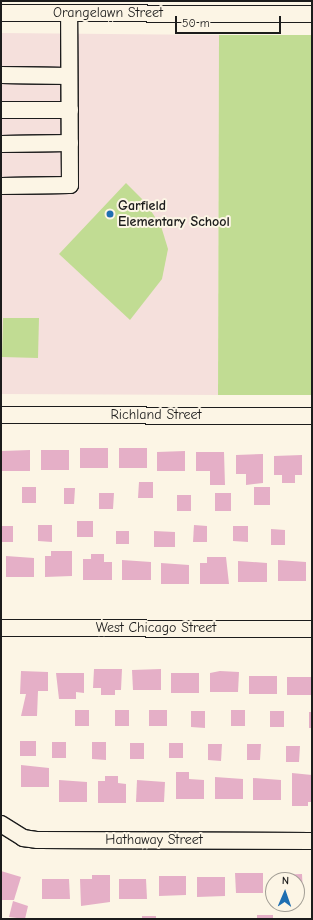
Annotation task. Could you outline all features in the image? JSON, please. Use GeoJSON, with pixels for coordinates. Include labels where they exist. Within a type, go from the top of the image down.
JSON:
{"type":"FeatureCollection","features":[{"type":"Feature","properties":{"kind":"street","name":"Orangelawn Street"},"geometry":{"type":"LineString","coordinates":[[1,13],[312,14]]}},
{"type":"Feature","properties":{"kind":"street"},"geometry":{"type":"LineString","coordinates":[[1,186],[70,185],[69,13]]}},
{"type":"Feature","properties":{"kind":"street"},"geometry":{"type":"LineString","coordinates":[[1,76],[69,76]]}},
{"type":"Feature","properties":{"kind":"street"},"geometry":{"type":"LineString","coordinates":[[1,110],[70,110]]}},
{"type":"Feature","properties":{"kind":"street"},"geometry":{"type":"LineString","coordinates":[[1,144],[70,143]]}},
{"type":"Feature","properties":{"kind":"street","name":"Richland Street"},"geometry":{"type":"LineString","coordinates":[[1,415],[312,416]]}},
{"type":"Feature","properties":{"kind":"street","name":"West Chicago Street"},"geometry":{"type":"LineString","coordinates":[[1,628],[312,629]]}},
{"type":"Feature","properties":{"kind":"street","name":"Hathaway Street"},"geometry":{"type":"LineString","coordinates":[[1,824],[24,838],[38,840],[312,841]]}},
{"type":"Feature","properties":{"kind":"shaded area","name":"Garfield Elementary School"},"geometry":{"type":"Polygon","coordinates":[[[1,33],[219,35],[218,395],[1,394],[1,33]]]}},
{"type":"Feature","properties":{"kind":"green space"},"geometry":{"type":"Polygon","coordinates":[[[219,35],[312,35],[312,395],[218,395],[219,35]]]}},
{"type":"Feature","properties":{"kind":"green space"},"geometry":{"type":"Polygon","coordinates":[[[126,183],[145,202],[161,226],[168,249],[162,279],[130,320],[59,254],[126,183]]]}},
{"type":"Feature","properties":{"kind":"green space"},"geometry":{"type":"Polygon","coordinates":[[[3,318],[39,318],[38,358],[2,357],[3,318]]]}},
{"type":"Feature","properties":{"kind":"building"},"geometry":{"type":"Polygon","coordinates":[[[80,448],[108,448],[108,468],[80,468],[80,448]]]}},
{"type":"Feature","properties":{"kind":"building"},"geometry":{"type":"Polygon","coordinates":[[[119,448],[147,448],[147,468],[119,468],[119,448]]]}},
{"type":"Feature","properties":{"kind":"building"},"geometry":{"type":"Polygon","coordinates":[[[30,450],[30,471],[2,471],[2,451],[30,450]]]}},
{"type":"Feature","properties":{"kind":"building"},"geometry":{"type":"Polygon","coordinates":[[[41,450],[69,450],[69,470],[41,470],[41,450]]]}},
{"type":"Feature","properties":{"kind":"building"},"geometry":{"type":"Polygon","coordinates":[[[185,451],[185,471],[157,471],[157,452],[185,451]]]}},
{"type":"Feature","properties":{"kind":"building"},"geometry":{"type":"Polygon","coordinates":[[[196,452],[224,452],[225,485],[210,485],[210,471],[196,471],[196,452]]]}},
{"type":"Feature","properties":{"kind":"building"},"geometry":{"type":"Polygon","coordinates":[[[263,454],[263,483],[246,485],[246,474],[236,474],[236,455],[263,454]]]}},
{"type":"Feature","properties":{"kind":"building"},"geometry":{"type":"Polygon","coordinates":[[[302,455],[302,475],[295,475],[295,483],[282,483],[282,475],[274,475],[274,456],[302,455]]]}},
{"type":"Feature","properties":{"kind":"building"},"geometry":{"type":"Polygon","coordinates":[[[139,482],[153,482],[153,498],[138,498],[139,482]]]}},
{"type":"Feature","properties":{"kind":"building"},"geometry":{"type":"Polygon","coordinates":[[[22,487],[36,487],[36,503],[22,503],[22,487]]]}},
{"type":"Feature","properties":{"kind":"building"},"geometry":{"type":"Polygon","coordinates":[[[254,487],[270,487],[270,505],[254,505],[254,487]]]}},
{"type":"Feature","properties":{"kind":"building"},"geometry":{"type":"Polygon","coordinates":[[[64,488],[75,488],[74,504],[64,504],[64,488]]]}},
{"type":"Feature","properties":{"kind":"building"},"geometry":{"type":"Polygon","coordinates":[[[99,493],[114,493],[113,509],[99,509],[99,493]]]}},
{"type":"Feature","properties":{"kind":"building"},"geometry":{"type":"Polygon","coordinates":[[[215,493],[231,493],[231,511],[215,511],[215,493]]]}},
{"type":"Feature","properties":{"kind":"building"},"geometry":{"type":"Polygon","coordinates":[[[177,495],[191,495],[191,511],[177,511],[177,495]]]}},
{"type":"Feature","properties":{"kind":"building"},"geometry":{"type":"Polygon","coordinates":[[[77,521],[93,521],[93,537],[77,537],[77,521]]]}},
{"type":"Feature","properties":{"kind":"building"},"geometry":{"type":"Polygon","coordinates":[[[38,525],[52,525],[52,542],[38,541],[38,525]]]}},
{"type":"Feature","properties":{"kind":"building"},"geometry":{"type":"Polygon","coordinates":[[[194,525],[207,526],[207,542],[193,542],[194,525]]]}},
{"type":"Feature","properties":{"kind":"building"},"geometry":{"type":"Polygon","coordinates":[[[1,526],[13,526],[13,542],[1,542],[1,526]]]}},
{"type":"Feature","properties":{"kind":"building"},"geometry":{"type":"Polygon","coordinates":[[[233,526],[248,526],[248,542],[233,541],[233,526]]]}},
{"type":"Feature","properties":{"kind":"building"},"geometry":{"type":"Polygon","coordinates":[[[271,529],[285,530],[285,545],[271,545],[271,529]]]}},
{"type":"Feature","properties":{"kind":"building"},"geometry":{"type":"Polygon","coordinates":[[[116,531],[129,531],[129,544],[116,544],[116,531]]]}},
{"type":"Feature","properties":{"kind":"building"},"geometry":{"type":"Polygon","coordinates":[[[154,531],[175,532],[175,547],[154,547],[154,531]]]}},
{"type":"Feature","properties":{"kind":"building"},"geometry":{"type":"Polygon","coordinates":[[[51,551],[72,551],[72,576],[45,577],[45,556],[51,556],[51,551]]]}},
{"type":"Feature","properties":{"kind":"building"},"geometry":{"type":"Polygon","coordinates":[[[91,554],[104,554],[104,562],[112,562],[112,580],[83,580],[83,559],[91,559],[91,554]]]}},
{"type":"Feature","properties":{"kind":"building"},"geometry":{"type":"Polygon","coordinates":[[[6,556],[34,558],[34,577],[6,577],[6,556]]]}},
{"type":"Feature","properties":{"kind":"building"},"geometry":{"type":"Polygon","coordinates":[[[207,557],[226,557],[229,584],[200,584],[200,563],[207,563],[207,557]]]}},
{"type":"Feature","properties":{"kind":"building"},"geometry":{"type":"Polygon","coordinates":[[[122,560],[151,562],[151,580],[122,580],[122,560]]]}},
{"type":"Feature","properties":{"kind":"building"},"geometry":{"type":"Polygon","coordinates":[[[278,560],[306,562],[306,581],[278,581],[278,560]]]}},
{"type":"Feature","properties":{"kind":"building"},"geometry":{"type":"Polygon","coordinates":[[[238,561],[267,563],[267,582],[238,582],[238,561]]]}},
{"type":"Feature","properties":{"kind":"building"},"geometry":{"type":"Polygon","coordinates":[[[161,563],[189,565],[189,584],[161,584],[161,563]]]}},
{"type":"Feature","properties":{"kind":"building"},"geometry":{"type":"Polygon","coordinates":[[[94,669],[122,669],[121,690],[115,690],[115,695],[101,695],[101,688],[93,688],[94,669]]]}},
{"type":"Feature","properties":{"kind":"building"},"geometry":{"type":"Polygon","coordinates":[[[161,669],[161,690],[133,690],[132,670],[161,669]]]}},
{"type":"Feature","properties":{"kind":"building"},"geometry":{"type":"Polygon","coordinates":[[[21,671],[48,672],[48,691],[38,691],[37,716],[21,716],[26,694],[20,694],[21,671]]]}},
{"type":"Feature","properties":{"kind":"building"},"geometry":{"type":"Polygon","coordinates":[[[220,671],[239,672],[238,692],[210,692],[210,673],[220,671]]]}},
{"type":"Feature","properties":{"kind":"building"},"geometry":{"type":"Polygon","coordinates":[[[56,673],[84,673],[84,693],[76,692],[76,699],[59,699],[56,673]]]}},
{"type":"Feature","properties":{"kind":"building"},"geometry":{"type":"Polygon","coordinates":[[[171,673],[199,673],[199,693],[171,693],[171,673]]]}},
{"type":"Feature","properties":{"kind":"building"},"geometry":{"type":"Polygon","coordinates":[[[249,676],[277,676],[277,694],[249,694],[249,676]]]}},
{"type":"Feature","properties":{"kind":"building"},"geometry":{"type":"Polygon","coordinates":[[[287,677],[312,677],[312,695],[287,695],[287,677]]]}},
{"type":"Feature","properties":{"kind":"building"},"geometry":{"type":"Polygon","coordinates":[[[75,710],[89,710],[89,726],[75,726],[75,710]]]}},
{"type":"Feature","properties":{"kind":"building"},"geometry":{"type":"Polygon","coordinates":[[[115,710],[129,710],[129,726],[115,726],[115,710]]]}},
{"type":"Feature","properties":{"kind":"building"},"geometry":{"type":"Polygon","coordinates":[[[149,710],[167,710],[167,726],[149,726],[149,710]]]}},
{"type":"Feature","properties":{"kind":"building"},"geometry":{"type":"Polygon","coordinates":[[[231,710],[245,710],[245,726],[231,726],[231,710]]]}},
{"type":"Feature","properties":{"kind":"building"},"geometry":{"type":"Polygon","coordinates":[[[191,711],[205,711],[205,728],[191,727],[191,711]]]}},
{"type":"Feature","properties":{"kind":"building"},"geometry":{"type":"Polygon","coordinates":[[[270,711],[284,711],[284,727],[270,727],[270,711]]]}},
{"type":"Feature","properties":{"kind":"building"},"geometry":{"type":"Polygon","coordinates":[[[309,712],[312,712],[312,728],[309,728],[309,712]]]}},
{"type":"Feature","properties":{"kind":"building"},"geometry":{"type":"Polygon","coordinates":[[[20,741],[36,741],[36,756],[20,756],[20,741]]]}},
{"type":"Feature","properties":{"kind":"building"},"geometry":{"type":"Polygon","coordinates":[[[52,742],[66,742],[66,758],[52,758],[52,742]]]}},
{"type":"Feature","properties":{"kind":"building"},"geometry":{"type":"Polygon","coordinates":[[[92,742],[106,742],[106,760],[92,759],[92,742]]]}},
{"type":"Feature","properties":{"kind":"building"},"geometry":{"type":"Polygon","coordinates":[[[130,743],[144,743],[144,759],[130,759],[130,743]]]}},
{"type":"Feature","properties":{"kind":"building"},"geometry":{"type":"Polygon","coordinates":[[[169,743],[183,743],[183,758],[169,758],[169,743]]]}},
{"type":"Feature","properties":{"kind":"building"},"geometry":{"type":"Polygon","coordinates":[[[208,744],[222,744],[221,761],[208,760],[208,744]]]}},
{"type":"Feature","properties":{"kind":"building"},"geometry":{"type":"Polygon","coordinates":[[[247,744],[261,744],[260,760],[247,760],[247,744]]]}},
{"type":"Feature","properties":{"kind":"building"},"geometry":{"type":"Polygon","coordinates":[[[286,746],[300,746],[299,762],[286,762],[286,746]]]}},
{"type":"Feature","properties":{"kind":"building"},"geometry":{"type":"Polygon","coordinates":[[[21,765],[49,768],[49,787],[21,787],[21,765]]]}},
{"type":"Feature","properties":{"kind":"building"},"geometry":{"type":"Polygon","coordinates":[[[176,772],[189,772],[189,779],[204,780],[204,799],[176,799],[176,772]]]}},
{"type":"Feature","properties":{"kind":"building"},"geometry":{"type":"Polygon","coordinates":[[[292,773],[312,775],[312,802],[308,802],[308,806],[292,806],[292,773]]]}},
{"type":"Feature","properties":{"kind":"building"},"geometry":{"type":"Polygon","coordinates":[[[105,776],[118,776],[118,783],[126,784],[126,803],[98,803],[98,781],[105,781],[105,776]]]}},
{"type":"Feature","properties":{"kind":"building"},"geometry":{"type":"Polygon","coordinates":[[[215,777],[243,779],[243,799],[215,799],[215,777]]]}},
{"type":"Feature","properties":{"kind":"building"},"geometry":{"type":"Polygon","coordinates":[[[253,778],[281,780],[281,800],[253,800],[253,778]]]}},
{"type":"Feature","properties":{"kind":"building"},"geometry":{"type":"Polygon","coordinates":[[[59,780],[87,782],[87,802],[59,802],[59,780]]]}},
{"type":"Feature","properties":{"kind":"building"},"geometry":{"type":"Polygon","coordinates":[[[137,780],[165,782],[164,802],[136,802],[137,780]]]}},
{"type":"Feature","properties":{"kind":"building"},"geometry":{"type":"Polygon","coordinates":[[[1,871],[21,877],[14,900],[1,900],[1,871]]]}},
{"type":"Feature","properties":{"kind":"building"},"geometry":{"type":"Polygon","coordinates":[[[235,873],[263,873],[263,893],[236,893],[235,873]]]}},
{"type":"Feature","properties":{"kind":"building"},"geometry":{"type":"Polygon","coordinates":[[[92,875],[110,875],[110,902],[81,906],[80,879],[92,879],[92,875]]]}},
{"type":"Feature","properties":{"kind":"building"},"geometry":{"type":"Polygon","coordinates":[[[159,876],[186,876],[186,895],[159,896],[159,876]]]}},
{"type":"Feature","properties":{"kind":"building"},"geometry":{"type":"Polygon","coordinates":[[[197,877],[225,877],[225,896],[197,897],[197,877]]]}},
{"type":"Feature","properties":{"kind":"building"},"geometry":{"type":"Polygon","coordinates":[[[42,879],[69,879],[70,899],[42,899],[42,879]]]}},
{"type":"Feature","properties":{"kind":"building"},"geometry":{"type":"Polygon","coordinates":[[[119,879],[146,879],[147,899],[119,899],[119,879]]]}},
{"type":"Feature","properties":{"kind":"building"},"geometry":{"type":"Polygon","coordinates":[[[13,901],[28,906],[25,919],[9,917],[13,901]]]}},
{"type":"Feature","properties":{"kind":"building"},"geometry":{"type":"Polygon","coordinates":[[[257,915],[273,915],[273,919],[257,919],[257,915]]]}},
{"type":"Feature","properties":{"kind":"building"},"geometry":{"type":"Polygon","coordinates":[[[142,916],[156,916],[156,919],[142,919],[142,916]]]}},
{"type":"Feature","properties":{"kind":"place","name":"Garfield Elementary School"},"geometry":{"type":"Point","coordinates":[110,214]}}]}
